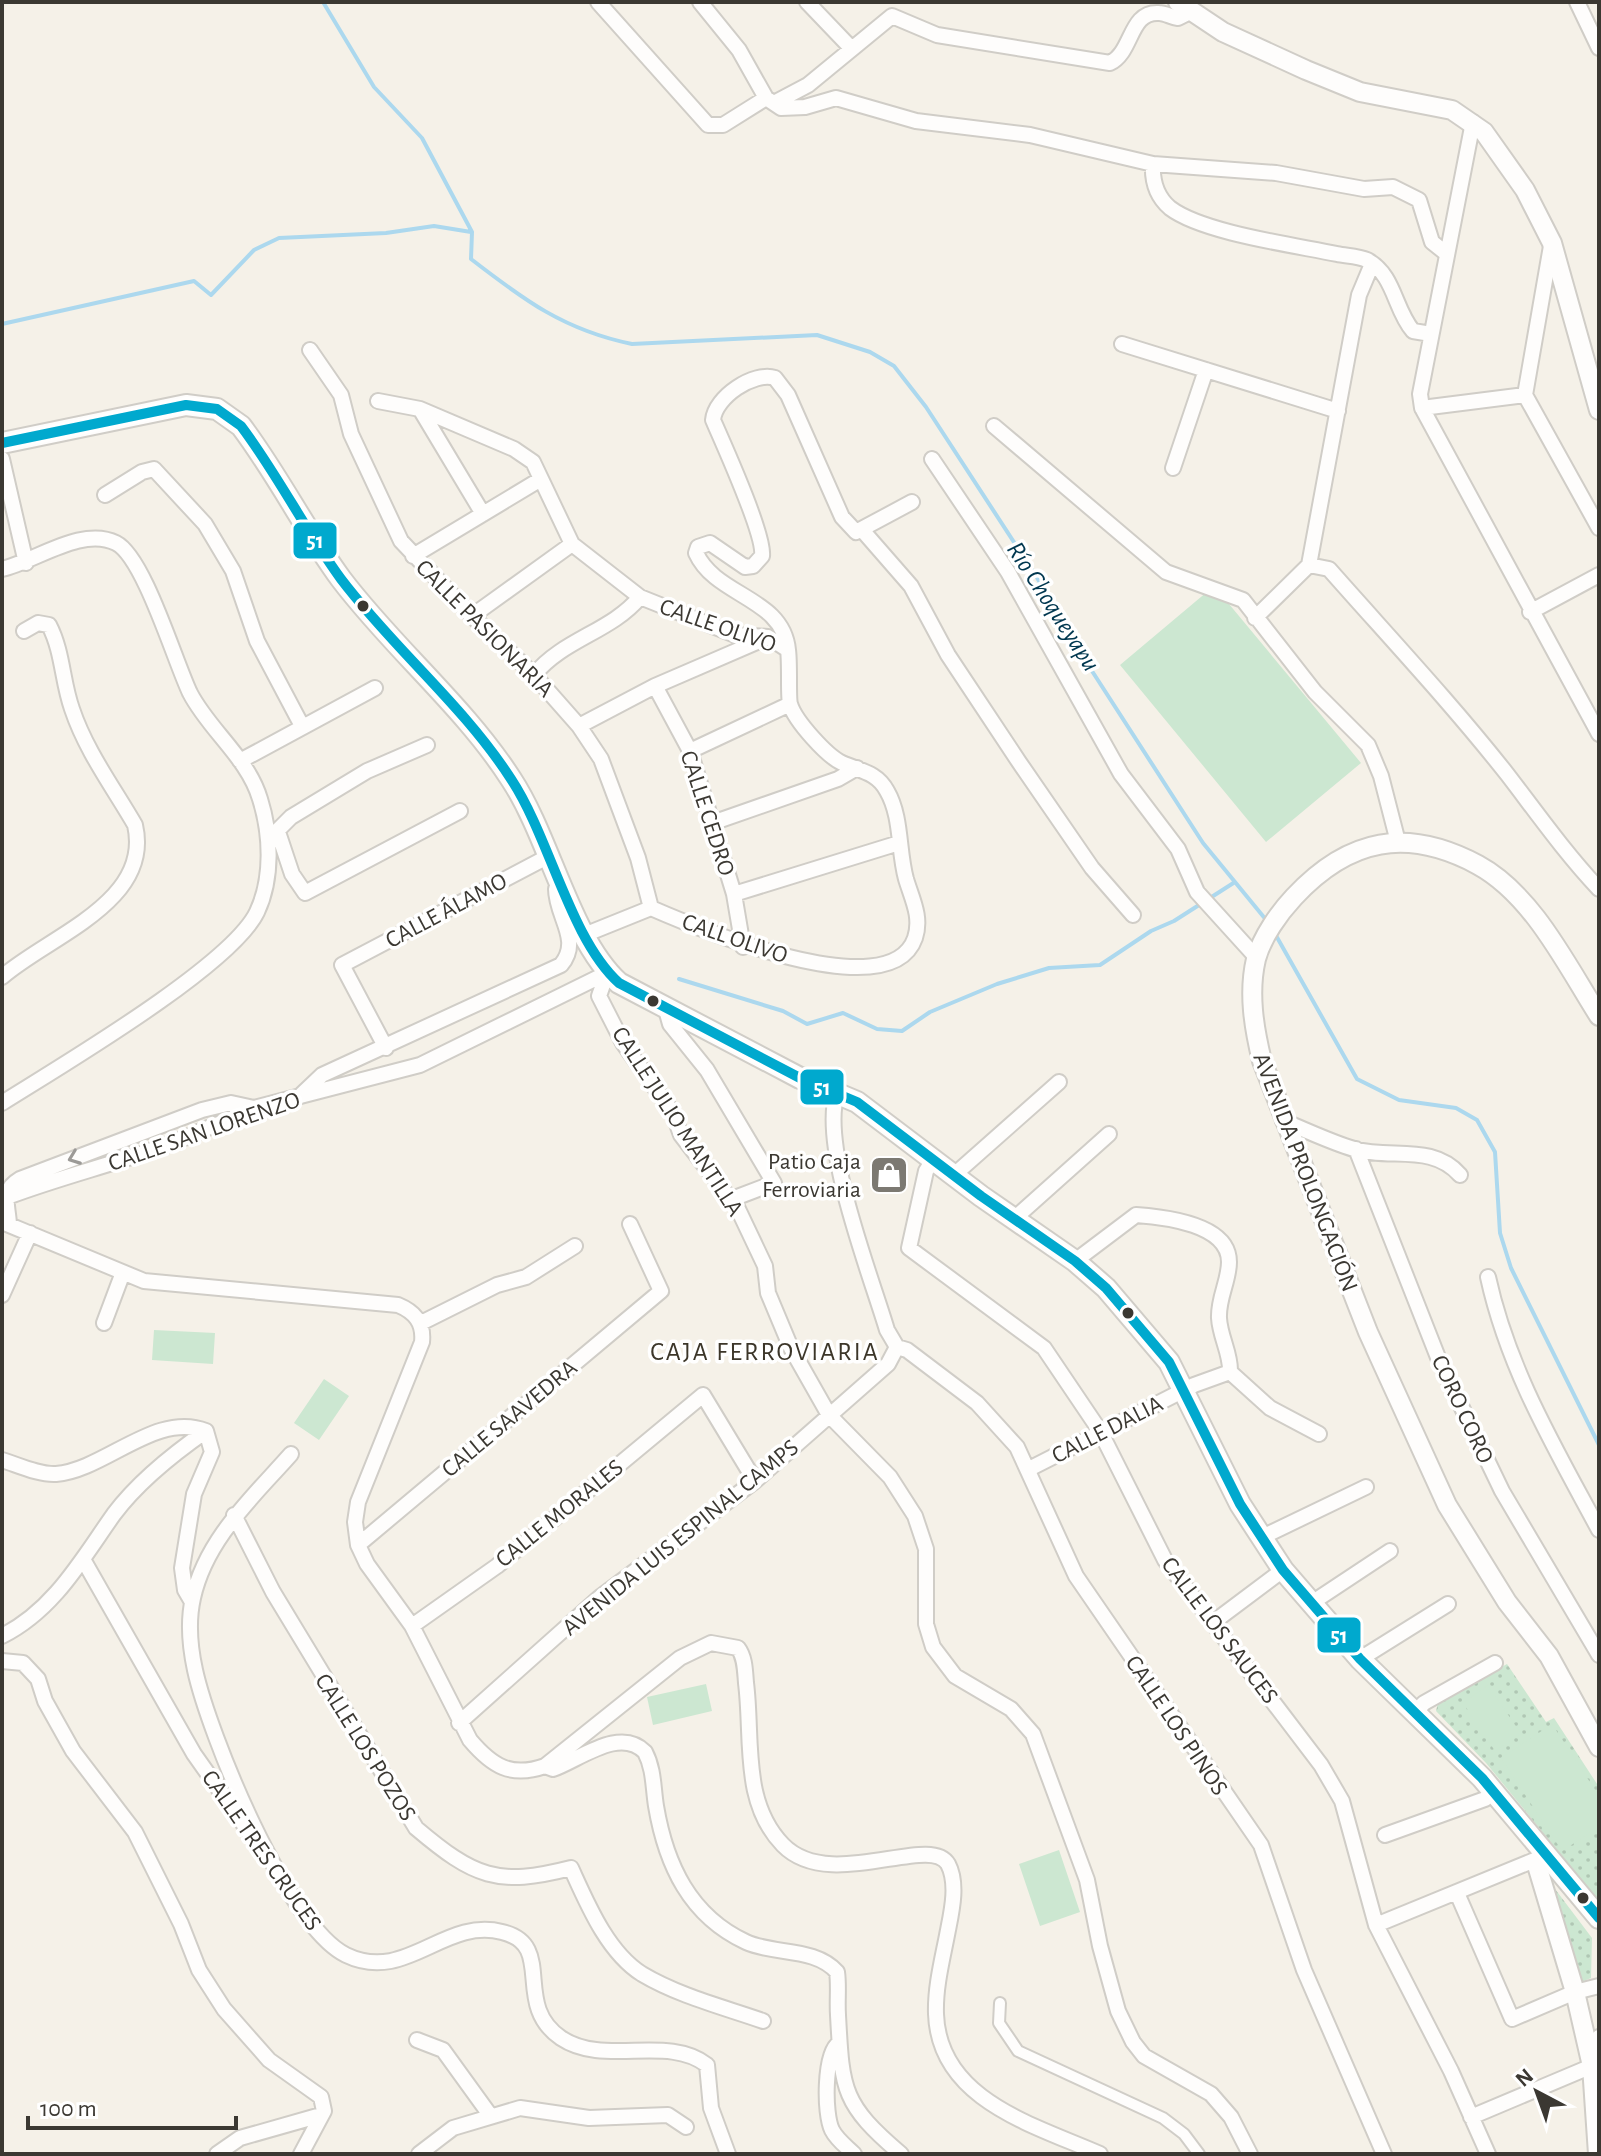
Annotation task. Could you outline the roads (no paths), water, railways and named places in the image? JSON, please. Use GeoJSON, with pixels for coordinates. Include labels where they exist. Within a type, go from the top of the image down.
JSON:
{"type":"FeatureCollection","features":[{"type":"Feature","properties":{"kind":"main road"},"geometry":{"type":"LineString","coordinates":[[2,443],[186,405],[217,409],[229,417],[261,452],[340,578],[496,757],[528,808],[584,935],[607,973],[619,983],[800,1078],[857,1102],[1075,1261],[1133,1316],[1186,1390],[1260,1538],[1283,1570],[1360,1659],[1494,1791],[1541,1858],[1594,1914],[1599,1935]]}},
{"type":"Feature","properties":{"kind":"street"},"geometry":{"type":"LineString","coordinates":[[598,2],[708,125],[723,125],[770,100],[808,85],[892,16],[937,35],[1110,63],[1123,53],[1136,24],[1143,18],[1158,13],[1182,18],[1185,7],[1223,32],[1360,92],[1452,110],[1473,122],[1525,190],[1552,243],[1598,404]]}},
{"type":"Feature","properties":{"kind":"street"},"geometry":{"type":"LineString","coordinates":[[700,2],[739,50],[770,100],[781,108],[795,109],[836,98],[916,121],[1030,135],[1153,164],[1276,173],[1364,189],[1393,187],[1419,200],[1432,242],[1447,254]]}},
{"type":"Feature","properties":{"kind":"street"},"geometry":{"type":"LineString","coordinates":[[807,2],[852,49]]}},
{"type":"Feature","properties":{"kind":"street"},"geometry":{"type":"LineString","coordinates":[[1577,2],[1599,48]]}},
{"type":"Feature","properties":{"kind":"street"},"geometry":{"type":"LineString","coordinates":[[1473,122],[1420,394],[1422,408],[1530,612],[1599,734]]}},
{"type":"Feature","properties":{"kind":"street"},"geometry":{"type":"LineString","coordinates":[[1153,164],[1155,186],[1161,198],[1183,215],[1244,234],[1364,259],[1389,283],[1407,325],[1413,331],[1431,334]]}},
{"type":"Feature","properties":{"kind":"street"},"geometry":{"type":"LineString","coordinates":[[1552,243],[1525,395],[1599,528]]}},
{"type":"Feature","properties":{"kind":"street"},"geometry":{"type":"LineString","coordinates":[[1255,618],[1309,565],[1359,295],[1372,264]]}},
{"type":"Feature","properties":{"kind":"street"},"geometry":{"type":"LineString","coordinates":[[1122,344],[1338,411]]}},
{"type":"Feature","properties":{"kind":"street","name":"CALLE PASIONARIA"},"geometry":{"type":"LineString","coordinates":[[310,350],[341,395],[351,434],[401,541],[472,616],[534,675],[579,726],[612,782],[651,908]]}},
{"type":"Feature","properties":{"kind":"street"},"geometry":{"type":"LineString","coordinates":[[1173,468],[1206,370]]}},
{"type":"Feature","properties":{"kind":"street"},"geometry":{"type":"LineString","coordinates":[[788,650],[784,630],[776,617],[725,583],[696,553],[698,547],[710,543],[745,567],[753,566],[762,556],[762,539],[741,491],[732,457],[713,420],[720,404],[746,383],[763,375],[775,378],[788,395],[842,517],[856,532],[863,531],[912,502]]}},
{"type":"Feature","properties":{"kind":"street"},"geometry":{"type":"LineString","coordinates":[[1422,408],[1525,395]]}},
{"type":"Feature","properties":{"kind":"street","name":"CALLE OLIVO"},"geometry":{"type":"LineString","coordinates":[[378,401],[420,409],[514,449],[533,462],[572,544],[640,597],[735,635],[768,637],[788,650],[790,704]]}},
{"type":"Feature","properties":{"kind":"street"},"geometry":{"type":"LineString","coordinates":[[420,409],[483,514]]}},
{"type":"Feature","properties":{"kind":"street"},"geometry":{"type":"LineString","coordinates":[[994,426],[1166,572],[1243,600],[1315,692],[1368,745],[1381,776],[1398,842]]}},
{"type":"Feature","properties":{"kind":"street"},"geometry":{"type":"LineString","coordinates":[[2,459],[26,563]]}},
{"type":"Feature","properties":{"kind":"street"},"geometry":{"type":"LineString","coordinates":[[932,459],[1008,572],[1121,774],[1178,849],[1197,892],[1260,951]]}},
{"type":"Feature","properties":{"kind":"street"},"geometry":{"type":"LineString","coordinates":[[105,495],[142,472],[154,469],[178,491],[205,524],[233,571],[257,641],[302,726]]}},
{"type":"Feature","properties":{"kind":"street"},"geometry":{"type":"LineString","coordinates":[[413,556],[541,479]]}},
{"type":"Feature","properties":{"kind":"street"},"geometry":{"type":"LineString","coordinates":[[863,531],[911,586],[948,655],[1019,762],[1092,868],[1133,915]]}},
{"type":"Feature","properties":{"kind":"street"},"geometry":{"type":"LineString","coordinates":[[2,569],[26,563],[89,537],[105,538],[121,545],[136,565],[191,695],[240,761],[260,796],[272,836],[305,893],[460,811]]}},
{"type":"Feature","properties":{"kind":"street"},"geometry":{"type":"LineString","coordinates":[[472,616],[572,544]]}},
{"type":"Feature","properties":{"kind":"street"},"geometry":{"type":"LineString","coordinates":[[1309,565],[1329,569],[1497,762],[1571,860],[1599,889]]}},
{"type":"Feature","properties":{"kind":"street"},"geometry":{"type":"LineString","coordinates":[[1530,612],[1599,575]]}},
{"type":"Feature","properties":{"kind":"street"},"geometry":{"type":"LineString","coordinates":[[534,675],[558,650],[627,613],[640,597]]}},
{"type":"Feature","properties":{"kind":"street"},"geometry":{"type":"LineString","coordinates":[[2,977],[119,891],[133,870],[139,841],[135,825],[77,724],[60,650],[49,625],[38,623],[24,631]]}},
{"type":"Feature","properties":{"kind":"street"},"geometry":{"type":"LineString","coordinates":[[579,726],[655,686],[768,637]]}},
{"type":"Feature","properties":{"kind":"street","name":"CALLE CEDRO"},"geometry":{"type":"LineString","coordinates":[[655,686],[690,751],[734,894],[743,947]]}},
{"type":"Feature","properties":{"kind":"street"},"geometry":{"type":"LineString","coordinates":[[240,761],[375,688]]}},
{"type":"Feature","properties":{"kind":"street"},"geometry":{"type":"LineString","coordinates":[[690,751],[790,704],[822,749],[839,762],[869,771],[887,791],[896,814],[899,843],[734,894]]}},
{"type":"Feature","properties":{"kind":"street"},"geometry":{"type":"LineString","coordinates":[[2,1103],[147,1008],[233,944],[255,915],[264,893],[272,836],[291,817],[367,771],[427,745]]}},
{"type":"Feature","properties":{"kind":"street"},"geometry":{"type":"LineString","coordinates":[[712,823],[838,779],[857,768]]}},
{"type":"Feature","properties":{"kind":"street","name":"AVENIDA PROLONGACIÓN"},"geometry":{"type":"LineString","coordinates":[[1599,1016],[1538,922],[1503,885],[1481,867],[1434,846],[1398,842],[1370,845],[1342,856],[1310,880],[1279,913],[1260,951],[1254,1026],[1283,1121],[1368,1332],[1447,1505],[1507,1602],[1549,1656],[1599,1747]]}},
{"type":"Feature","properties":{"kind":"street","name":"CALL OLIVO"},"geometry":{"type":"LineString","coordinates":[[651,908],[743,947],[796,959],[882,967],[894,963],[915,940],[917,912],[899,843]]}},
{"type":"Feature","properties":{"kind":"street","name":"CALLE ÁLAMO"},"geometry":{"type":"LineString","coordinates":[[386,1048],[342,965],[551,855]]}},
{"type":"Feature","properties":{"kind":"street"},"geometry":{"type":"LineString","coordinates":[[302,1094],[322,1075],[561,965],[568,956],[571,943],[555,892],[560,877]]}},
{"type":"Feature","properties":{"kind":"street"},"geometry":{"type":"LineString","coordinates":[[584,935],[651,908]]}},
{"type":"Feature","properties":{"kind":"street","name":"CALLE SAN LORENZO"},"geometry":{"type":"LineString","coordinates":[[7,1193],[10,1196],[162,1149],[207,1128],[236,1120],[254,1108],[302,1094],[319,1094],[420,1065],[607,973]]}},
{"type":"Feature","properties":{"kind":"street","name":"CALLE JULIO MANTILLA"},"geometry":{"type":"LineString","coordinates":[[607,973],[599,996],[623,1043],[673,1113],[681,1135],[732,1199],[765,1266],[768,1293],[791,1348],[829,1415],[890,1477],[922,1531],[927,1570],[926,1624],[942,1661],[969,1687],[1011,1709],[1033,1734],[1087,1880],[1100,1946],[1118,2011],[1129,2035],[1144,2056],[1211,2094],[1231,2117],[1250,2154]]}},
{"type":"Feature","properties":{"kind":"street"},"geometry":{"type":"LineString","coordinates":[[665,1006],[670,1024],[707,1070],[774,1183],[732,1199]]}},
{"type":"Feature","properties":{"kind":"street"},"geometry":{"type":"LineString","coordinates":[[954,1175],[1059,1082]]}},
{"type":"Feature","properties":{"kind":"street"},"geometry":{"type":"LineString","coordinates":[[837,1093],[832,1126],[849,1202],[887,1330],[897,1347]]}},
{"type":"Feature","properties":{"kind":"street"},"geometry":{"type":"LineString","coordinates":[[254,1108],[231,1103],[202,1110],[20,1179],[7,1188],[3,1202],[5,1223],[122,1275],[164,1285],[398,1305],[413,1313],[421,1323],[422,1342],[358,1502],[355,1522],[358,1545],[367,1564],[412,1626],[459,1723],[480,1752],[508,1770],[524,1773],[545,1766],[680,1658],[711,1643],[727,1644],[742,1653],[752,1778],[756,1800],[769,1826],[783,1845],[803,1859],[829,1866],[864,1865],[910,1855],[937,1853],[942,1857],[949,1866],[954,1899],[936,2013],[945,2057],[969,2089],[1037,2128],[1100,2154]]}},
{"type":"Feature","properties":{"kind":"street"},"geometry":{"type":"LineString","coordinates":[[1283,1121],[1356,1149],[1433,1157],[1447,1162],[1460,1175]]}},
{"type":"Feature","properties":{"kind":"street"},"geometry":{"type":"LineString","coordinates":[[1015,1218],[1109,1134]]}},
{"type":"Feature","properties":{"kind":"street","name":"CORO CORO"},"geometry":{"type":"LineString","coordinates":[[1356,1149],[1445,1373],[1502,1491],[1599,1655]]}},
{"type":"Feature","properties":{"kind":"street","name":"CALLE LOS SAUCES"},"geometry":{"type":"LineString","coordinates":[[933,1160],[926,1171],[908,1242],[912,1254],[1044,1348],[1100,1431],[1165,1560],[1215,1621],[1321,1765],[1342,1801],[1376,1925],[1451,2071],[1488,2154]]}},
{"type":"Feature","properties":{"kind":"street"},"geometry":{"type":"LineString","coordinates":[[1075,1261],[1136,1215],[1200,1228],[1215,1236],[1229,1262],[1219,1303],[1219,1320],[1231,1362],[1230,1372],[1270,1408],[1319,1434]]}},
{"type":"Feature","properties":{"kind":"street","name":"CALLE SAAVEDRA"},"geometry":{"type":"LineString","coordinates":[[358,1545],[661,1291],[630,1224]]}},
{"type":"Feature","properties":{"kind":"street"},"geometry":{"type":"LineString","coordinates":[[2,1295],[30,1233]]}},
{"type":"Feature","properties":{"kind":"street"},"geometry":{"type":"LineString","coordinates":[[421,1323],[497,1285],[526,1277],[575,1246]]}},
{"type":"Feature","properties":{"kind":"street"},"geometry":{"type":"LineString","coordinates":[[104,1323],[122,1275]]}},
{"type":"Feature","properties":{"kind":"street"},"geometry":{"type":"LineString","coordinates":[[1488,1277],[1501,1328],[1521,1381],[1599,1530]]}},
{"type":"Feature","properties":{"kind":"street","name":"AVENIDA LUIS ESPINAL CAMPS"},"geometry":{"type":"LineString","coordinates":[[459,1723],[599,1598],[755,1481],[888,1364],[897,1347]]}},
{"type":"Feature","properties":{"kind":"street","name":"CALLE LOS PINOS"},"geometry":{"type":"LineString","coordinates":[[897,1347],[907,1350],[977,1403],[1017,1447],[1076,1576],[1261,1845],[1304,1970],[1384,2154]]}},
{"type":"Feature","properties":{"kind":"street","name":"CALLE DALIA"},"geometry":{"type":"LineString","coordinates":[[1029,1469],[1100,1431],[1230,1372]]}},
{"type":"Feature","properties":{"kind":"street","name":"CALLE MORALES"},"geometry":{"type":"LineString","coordinates":[[412,1626],[497,1566],[703,1395],[755,1481]]}},
{"type":"Feature","properties":{"kind":"street"},"geometry":{"type":"LineString","coordinates":[[2,1460],[54,1474],[105,1460],[123,1447],[164,1432],[194,1427],[206,1431]]}},
{"type":"Feature","properties":{"kind":"street"},"geometry":{"type":"LineString","coordinates":[[2,1636],[31,1618],[84,1561],[115,1513],[137,1487],[206,1431]]}},
{"type":"Feature","properties":{"kind":"street"},"geometry":{"type":"LineString","coordinates":[[192,1602],[185,1590],[182,1568],[194,1494],[212,1452],[206,1431]]}},
{"type":"Feature","properties":{"kind":"street"},"geometry":{"type":"LineString","coordinates":[[267,1853],[205,1706],[195,1669],[192,1602],[202,1570],[234,1515],[291,1454]]}},
{"type":"Feature","properties":{"kind":"street"},"geometry":{"type":"LineString","coordinates":[[1260,1538],[1366,1487]]}},
{"type":"Feature","properties":{"kind":"street","name":"CALLE LOS POZOS"},"geometry":{"type":"LineString","coordinates":[[234,1515],[273,1592],[416,1828],[462,1863],[494,1876],[529,1879],[571,1868],[591,1913],[640,1972],[676,1990],[763,2021]]}},
{"type":"Feature","properties":{"kind":"street"},"geometry":{"type":"LineString","coordinates":[[1310,1604],[1390,1551]]}},
{"type":"Feature","properties":{"kind":"street","name":"CALLE TRES CRUCES"},"geometry":{"type":"LineString","coordinates":[[84,1561],[194,1754],[252,1840],[267,1853],[304,1917],[332,1945],[368,1962],[401,1961],[440,1940],[485,1930],[520,1938],[531,1953],[534,2002],[549,2029],[562,2039],[596,2050],[687,2054],[707,2065],[711,2108],[728,2154]]}},
{"type":"Feature","properties":{"kind":"street"},"geometry":{"type":"LineString","coordinates":[[1215,1621],[1283,1570]]}},
{"type":"Feature","properties":{"kind":"street"},"geometry":{"type":"LineString","coordinates":[[1360,1659],[1448,1604]]}},
{"type":"Feature","properties":{"kind":"street"},"geometry":{"type":"LineString","coordinates":[[2,1661],[23,1663],[38,1679],[45,1701],[73,1751],[135,1832],[211,1990],[261,2052],[321,2097],[324,2106],[321,2115],[301,2154]]}},
{"type":"Feature","properties":{"kind":"street"},"geometry":{"type":"LineString","coordinates":[[1415,1712],[1424,1703],[1495,1663]]}},
{"type":"Feature","properties":{"kind":"street"},"geometry":{"type":"LineString","coordinates":[[545,1766],[558,1767],[607,1746],[635,1744],[640,1747],[650,1762],[657,1810],[683,1890],[702,1914],[728,1933],[761,1949],[820,1959],[833,1967],[838,1978],[839,2043],[844,2085],[850,2102],[860,2117],[901,2154]]}},
{"type":"Feature","properties":{"kind":"street"},"geometry":{"type":"LineString","coordinates":[[1385,1835],[1485,1799],[1494,1791]]}},
{"type":"Feature","properties":{"kind":"street"},"geometry":{"type":"LineString","coordinates":[[1376,1925],[1541,1858],[1592,2066],[1598,2154]]}},
{"type":"Feature","properties":{"kind":"street"},"geometry":{"type":"LineString","coordinates":[[1457,1893],[1512,2019],[1575,1992],[1599,1986]]}},
{"type":"Feature","properties":{"kind":"street"},"geometry":{"type":"LineString","coordinates":[[1000,2003],[999,2023],[1018,2051],[1163,2118],[1184,2134],[1199,2154]]}},
{"type":"Feature","properties":{"kind":"street"},"geometry":{"type":"LineString","coordinates":[[1592,2066],[1599,2037]]}},
{"type":"Feature","properties":{"kind":"street"},"geometry":{"type":"LineString","coordinates":[[417,2040],[443,2050],[490,2115]]}},
{"type":"Feature","properties":{"kind":"street"},"geometry":{"type":"LineString","coordinates":[[839,2043],[830,2056],[828,2118],[832,2130],[854,2154]]}},
{"type":"Feature","properties":{"kind":"street"},"geometry":{"type":"LineString","coordinates":[[1471,2117],[1592,2066]]}},
{"type":"Feature","properties":{"kind":"street"},"geometry":{"type":"LineString","coordinates":[[419,2154],[453,2128],[520,2108],[589,2118],[668,2115],[686,2127]]}},
{"type":"Feature","properties":{"kind":"street"},"geometry":{"type":"LineString","coordinates":[[217,2154],[249,2135],[321,2115]]}},
{"type":"Feature","properties":{"kind":"waterway","name":"Río Choqueyapu"},"geometry":{"type":"LineString","coordinates":[[323,2],[374,87],[422,138],[472,232],[471,259],[527,300],[586,331],[632,344],[817,335],[870,352],[894,366],[926,407],[1036,576],[1092,671],[1203,843],[1267,921]]}},
{"type":"Feature","properties":{"kind":"waterway"},"geometry":{"type":"LineString","coordinates":[[2,324],[194,281],[211,295],[254,250],[279,238],[386,233],[434,226],[471,232]]}},
{"type":"Feature","properties":{"kind":"waterway"},"geometry":{"type":"LineString","coordinates":[[679,979],[783,1011],[807,1024],[843,1013],[877,1029],[902,1031],[930,1012],[997,984],[1049,968],[1100,965],[1235,882]]}},
{"type":"Feature","properties":{"kind":"waterway","name":"Río Choqueyapu"},"geometry":{"type":"LineString","coordinates":[[1274,932],[1357,1079],[1399,1100],[1456,1108],[1477,1120],[1495,1152],[1500,1233],[1511,1268],[1599,1445]]}},
{"type":"Feature","properties":{"kind":"place","name":"Patio Caja Ferroviaria"},"geometry":{"type":"Point","coordinates":[889,1175]}},
{"type":"Feature","properties":{"kind":"district","name":"CAJA FERROVIARIA"},"geometry":{"type":"Point","coordinates":[765,1351]}}]}
